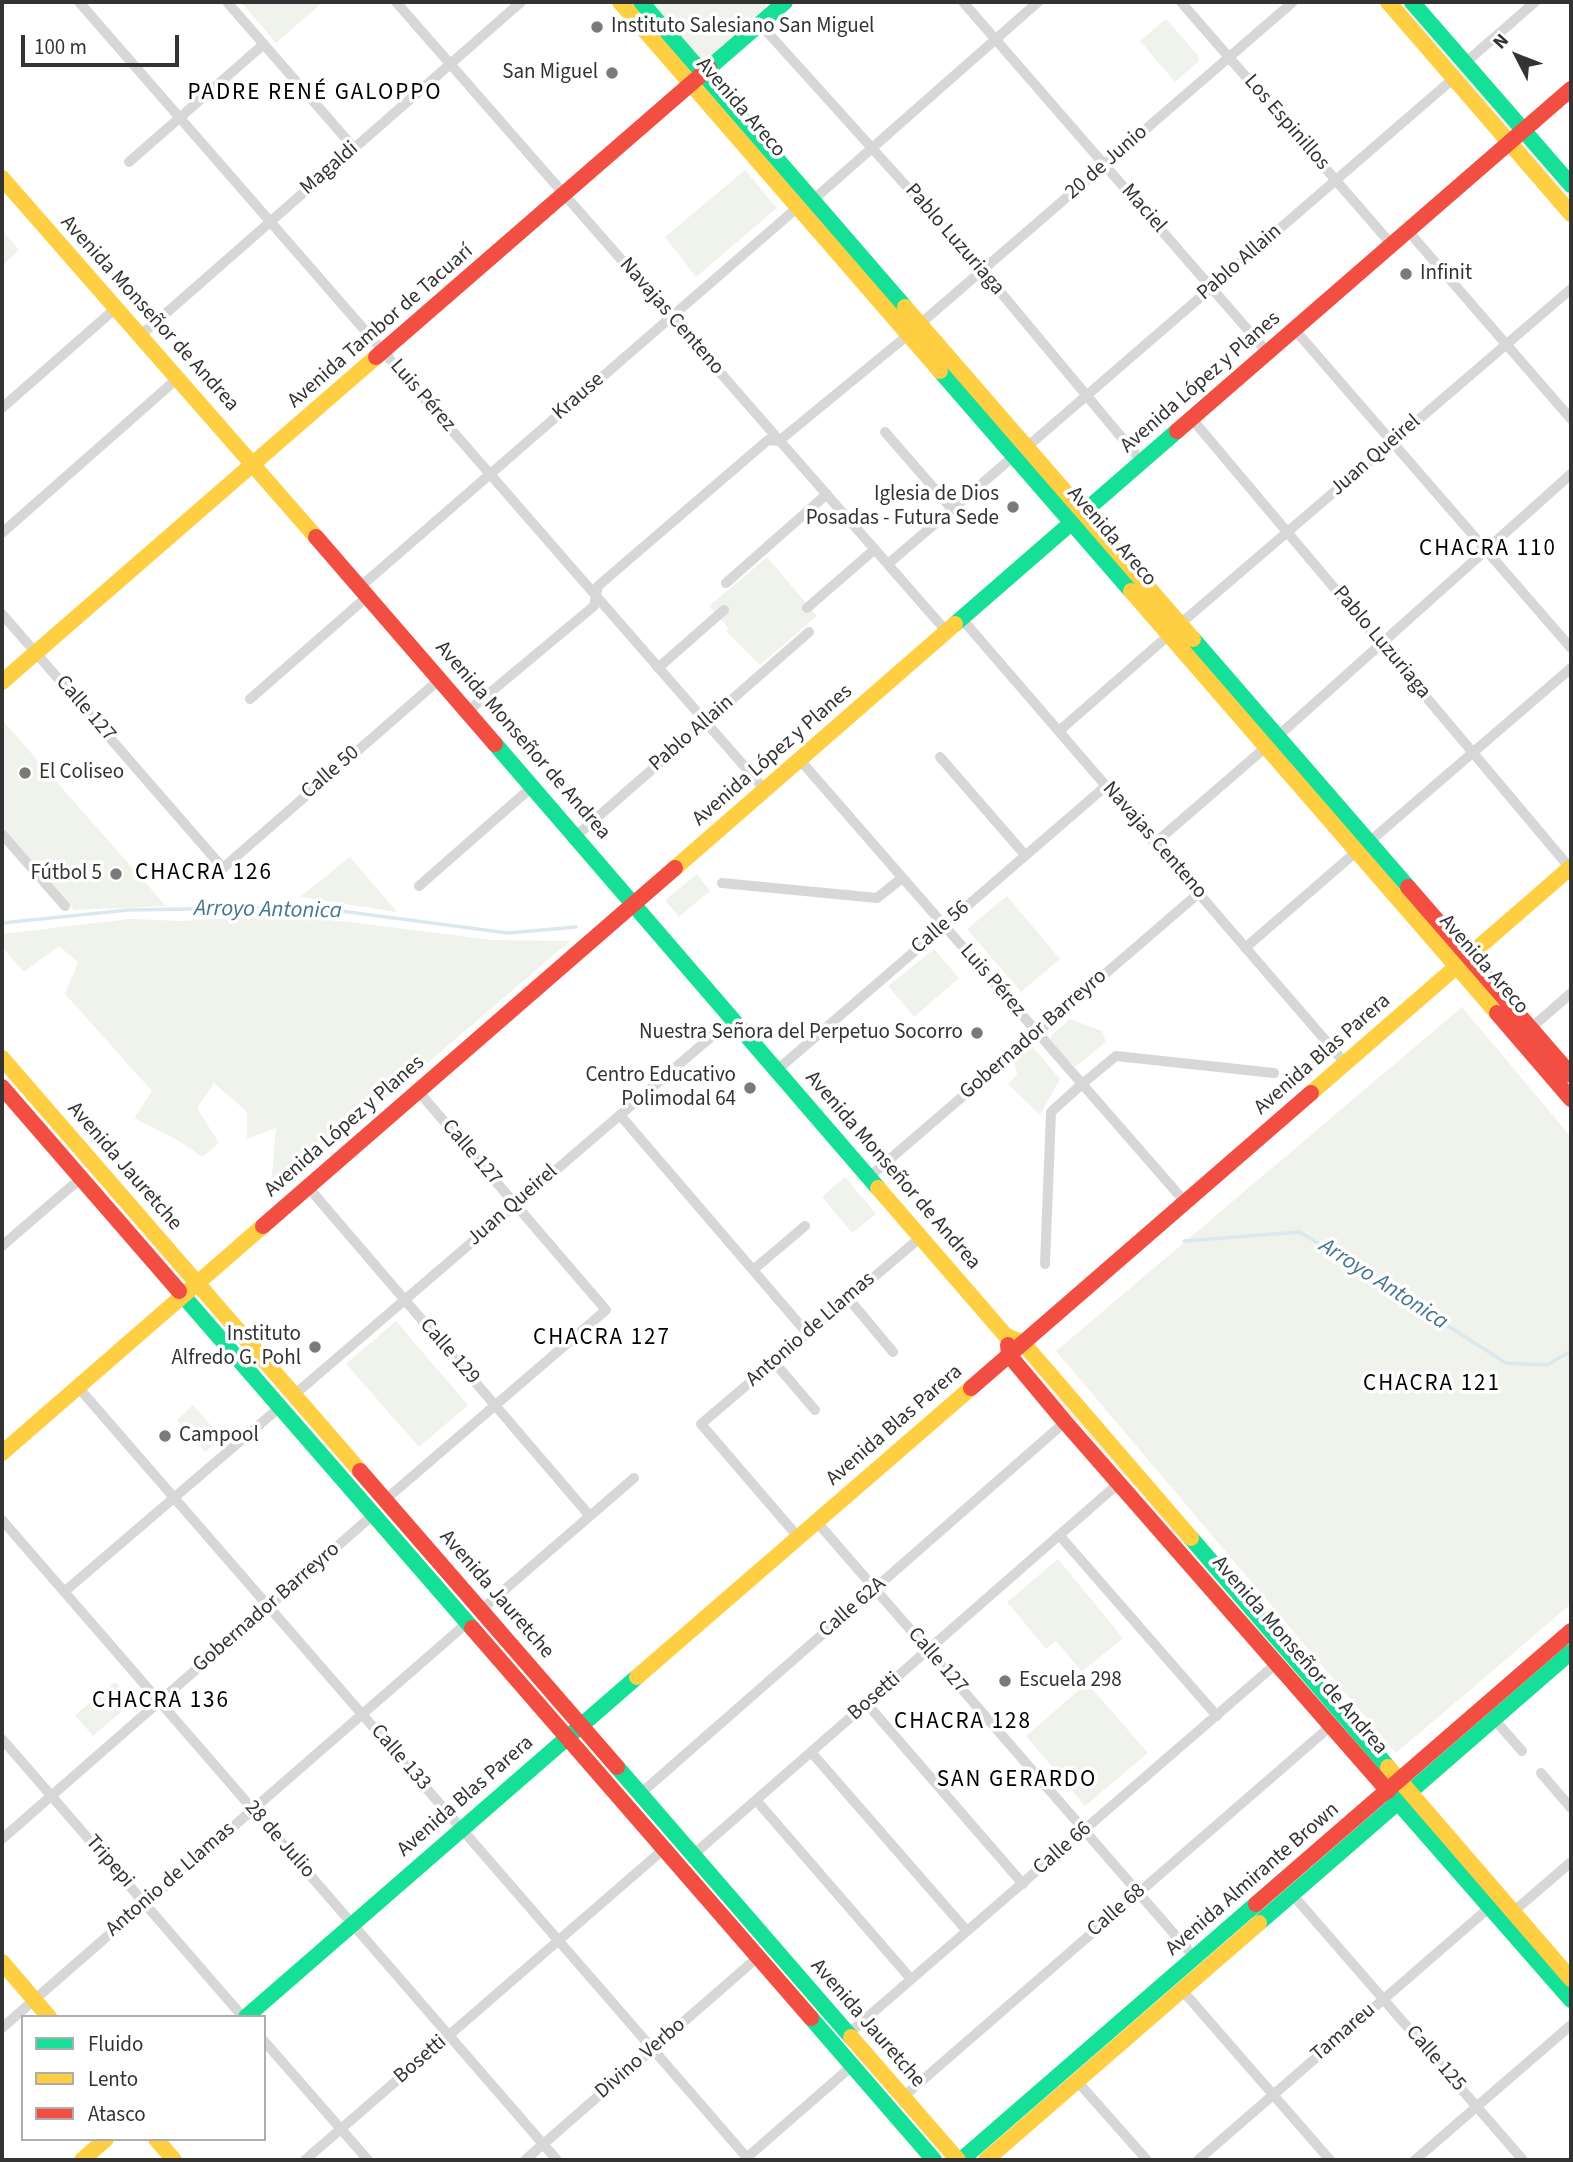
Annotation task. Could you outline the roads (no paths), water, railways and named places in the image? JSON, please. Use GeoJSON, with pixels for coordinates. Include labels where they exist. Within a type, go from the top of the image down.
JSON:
{"type":"FeatureCollection","features":[{"type":"Feature","properties":{"kind":"main road","name":"Avenida Areco"},"geometry":{"type":"LineString","coordinates":[[620,2],[697,79],[1272,741],[1462,961],[1571,1099]]}},
{"type":"Feature","properties":{"kind":"main road","name":"Avenida Areco"},"geometry":{"type":"LineString","coordinates":[[641,2],[697,79]]}},
{"type":"Feature","properties":{"kind":"main road","name":"Avenida Tambor de Tacuarí"},"geometry":{"type":"LineString","coordinates":[[2,682],[785,2]]}},
{"type":"Feature","properties":{"kind":"main road"},"geometry":{"type":"LineString","coordinates":[[1388,2],[1571,214]]}},
{"type":"Feature","properties":{"kind":"main road"},"geometry":{"type":"LineString","coordinates":[[1412,2],[1571,185]]}},
{"type":"Feature","properties":{"kind":"main road","name":"Avenida López y Planes"},"geometry":{"type":"LineString","coordinates":[[2,1453],[1571,89]]}},
{"type":"Feature","properties":{"kind":"main road","name":"Avenida Monseñor de Andrea"},"geometry":{"type":"LineString","coordinates":[[2,178],[254,464],[1006,1336],[1023,1343],[1399,1791],[1490,1907],[1571,2000]]}},
{"type":"Feature","properties":{"kind":"main road","name":"Avenida Blas Parera"},"geometry":{"type":"LineString","coordinates":[[246,2015],[1571,868]]}},
{"type":"Feature","properties":{"kind":"main road","name":"Avenida Areco"},"geometry":{"type":"LineString","coordinates":[[1462,961],[1531,1028],[1571,1075]]}},
{"type":"Feature","properties":{"kind":"main road","name":"Avenida Jauretche"},"geometry":{"type":"LineString","coordinates":[[2,1058],[960,2160]]}},
{"type":"Feature","properties":{"kind":"main road","name":"Avenida Jauretche"},"geometry":{"type":"LineString","coordinates":[[2,1087],[934,2160]]}},
{"type":"Feature","properties":{"kind":"main road"},"geometry":{"type":"LineString","coordinates":[[1006,1336],[1009,1355]]}},
{"type":"Feature","properties":{"kind":"main road","name":"Avenida Monseñor de Andrea"},"geometry":{"type":"LineString","coordinates":[[1009,1355],[1332,1725],[1399,1791],[1513,1912],[1571,1979]]}},
{"type":"Feature","properties":{"kind":"main road","name":"Avenida Almirante Brown"},"geometry":{"type":"LineString","coordinates":[[986,2160],[1292,1894],[1571,1631]]}},
{"type":"Feature","properties":{"kind":"main road","name":"Avenida Almirante Brown"},"geometry":{"type":"LineString","coordinates":[[960,2160],[1195,1958],[1399,1791],[1494,1719],[1571,1652]]}},
{"type":"Feature","properties":{"kind":"main road"},"geometry":{"type":"LineString","coordinates":[[2,1962],[47,2015]]}},
{"type":"Feature","properties":{"kind":"main road"},"geometry":{"type":"LineString","coordinates":[[82,2160],[104,2141]]}},
{"type":"Feature","properties":{"kind":"main road"},"geometry":{"type":"LineString","coordinates":[[158,2141],[174,2160]]}},
{"type":"Feature","properties":{"kind":"street","name":"Luis Pérez"},"geometry":{"type":"LineString","coordinates":[[79,2],[765,790]]}},
{"type":"Feature","properties":{"kind":"street"},"geometry":{"type":"LineString","coordinates":[[227,2],[354,148]]}},
{"type":"Feature","properties":{"kind":"street","name":"Navajas Centeno"},"geometry":{"type":"LineString","coordinates":[[396,2],[947,632]]}},
{"type":"Feature","properties":{"kind":"street","name":"Magaldi"},"geometry":{"type":"LineString","coordinates":[[140,336],[521,2]]}},
{"type":"Feature","properties":{"kind":"street","name":"Maciel"},"geometry":{"type":"LineString","coordinates":[[963,2],[1268,353]]}},
{"type":"Feature","properties":{"kind":"street","name":"Krause"},"geometry":{"type":"LineString","coordinates":[[250,699],[490,474],[1038,2]]}},
{"type":"Feature","properties":{"kind":"street","name":"Los Espinillos"},"geometry":{"type":"LineString","coordinates":[[1181,2],[1392,245]]}},
{"type":"Feature","properties":{"kind":"street","name":"20 de Junio"},"geometry":{"type":"LineString","coordinates":[[468,711],[594,606],[598,586],[768,440],[779,441],[914,329],[1293,2]]}},
{"type":"Feature","properties":{"kind":"street"},"geometry":{"type":"LineString","coordinates":[[1465,63],[1535,2]]}},
{"type":"Feature","properties":{"kind":"street","name":"Pablo Luzuriaga"},"geometry":{"type":"LineString","coordinates":[[760,24],[982,270],[1142,462]]}},
{"type":"Feature","properties":{"kind":"street"},"geometry":{"type":"LineString","coordinates":[[129,162],[264,44]]}},
{"type":"Feature","properties":{"kind":"street","name":"Pablo Allain"},"geometry":{"type":"LineString","coordinates":[[888,564],[1454,78]]}},
{"type":"Feature","properties":{"kind":"street"},"geometry":{"type":"LineString","coordinates":[[1408,231],[1571,419]]}},
{"type":"Feature","properties":{"kind":"street","name":"Juan Queirel"},"geometry":{"type":"LineString","coordinates":[[1059,731],[1571,289]]}},
{"type":"Feature","properties":{"kind":"street"},"geometry":{"type":"LineString","coordinates":[[2,408],[116,308]]}},
{"type":"Feature","properties":{"kind":"street"},"geometry":{"type":"LineString","coordinates":[[1295,330],[1571,648]]}},
{"type":"Feature","properties":{"kind":"street"},"geometry":{"type":"LineString","coordinates":[[2,533],[178,378]]}},
{"type":"Feature","properties":{"kind":"street","name":"Pablo Luzuriaga"},"geometry":{"type":"LineString","coordinates":[[1192,419],[1571,868]]}},
{"type":"Feature","properties":{"kind":"street"},"geometry":{"type":"LineString","coordinates":[[885,432],[952,509]]}},
{"type":"Feature","properties":{"kind":"street"},"geometry":{"type":"LineString","coordinates":[[1155,843],[1571,474]]}},
{"type":"Feature","properties":{"kind":"street"},"geometry":{"type":"LineString","coordinates":[[726,583],[827,494]]}},
{"type":"Feature","properties":{"kind":"street"},"geometry":{"type":"LineString","coordinates":[[807,608],[875,549]]}},
{"type":"Feature","properties":{"kind":"street"},"geometry":{"type":"LineString","coordinates":[[658,668],[724,610]]}},
{"type":"Feature","properties":{"kind":"street","name":"Calle 127"},"geometry":{"type":"LineString","coordinates":[[2,614],[223,867]]}},
{"type":"Feature","properties":{"kind":"street","name":"Navajas Centeno"},"geometry":{"type":"LineString","coordinates":[[962,619],[1345,1063]]}},
{"type":"Feature","properties":{"kind":"street","name":"Pablo Allain"},"geometry":{"type":"LineString","coordinates":[[576,836],[808,632]]}},
{"type":"Feature","properties":{"kind":"street"},"geometry":{"type":"LineString","coordinates":[[1245,948],[1571,668]]}},
{"type":"Feature","properties":{"kind":"street","name":"Calle 50"},"geometry":{"type":"LineString","coordinates":[[223,867],[440,679]]}},
{"type":"Feature","properties":{"kind":"street"},"geometry":{"type":"LineString","coordinates":[[940,757],[1025,855]]}},
{"type":"Feature","properties":{"kind":"street","name":"Luis Pérez"},"geometry":{"type":"LineString","coordinates":[[800,760],[1185,1202]]}},
{"type":"Feature","properties":{"kind":"street"},"geometry":{"type":"LineString","coordinates":[[419,887],[533,786]]}},
{"type":"Feature","properties":{"kind":"street","name":"Calle 56"},"geometry":{"type":"LineString","coordinates":[[777,1070],[1106,786]]}},
{"type":"Feature","properties":{"kind":"street"},"geometry":{"type":"LineString","coordinates":[[2,834],[65,906]]}},
{"type":"Feature","properties":{"kind":"street"},"geometry":{"type":"LineString","coordinates":[[722,883],[877,898],[902,878]]}},
{"type":"Feature","properties":{"kind":"street","name":"Gobernador Barreyro"},"geometry":{"type":"LineString","coordinates":[[869,1177],[1199,894]]}},
{"type":"Feature","properties":{"kind":"street"},"geometry":{"type":"LineString","coordinates":[[1531,1028],[1571,993]]}},
{"type":"Feature","properties":{"kind":"street","name":"Juan Queirel"},"geometry":{"type":"LineString","coordinates":[[294,1395],[733,1018]]}},
{"type":"Feature","properties":{"kind":"street"},"geometry":{"type":"LineString","coordinates":[[1045,1264],[1051,1112],[1082,1084],[1116,1056],[1275,1073]]}},
{"type":"Feature","properties":{"kind":"street","name":"Calle 127"},"geometry":{"type":"LineString","coordinates":[[418,1091],[606,1310],[495,1405]]}},
{"type":"Feature","properties":{"kind":"street"},"geometry":{"type":"LineString","coordinates":[[620,1115],[807,1333]]}},
{"type":"Feature","properties":{"kind":"street"},"geometry":{"type":"LineString","coordinates":[[2,1247],[81,1178]]}},
{"type":"Feature","properties":{"kind":"street","name":"Calle 129"},"geometry":{"type":"LineString","coordinates":[[308,1187],[590,1516]]}},
{"type":"Feature","properties":{"kind":"street"},"geometry":{"type":"LineString","coordinates":[[753,1270],[805,1226]]}},
{"type":"Feature","properties":{"kind":"street","name":"Antonio de Llamas"},"geometry":{"type":"LineString","coordinates":[[799,1538],[701,1424],[921,1237]]}},
{"type":"Feature","properties":{"kind":"street"},"geometry":{"type":"LineString","coordinates":[[848,1298],[893,1352]]}},
{"type":"Feature","properties":{"kind":"street"},"geometry":{"type":"LineString","coordinates":[[774,1362],[815,1410]]}},
{"type":"Feature","properties":{"kind":"street","name":"Calle 133"},"geometry":{"type":"LineString","coordinates":[[78,1387],[747,2159]]}},
{"type":"Feature","properties":{"kind":"street"},"geometry":{"type":"LineString","coordinates":[[385,1500],[495,1405]]}},
{"type":"Feature","properties":{"kind":"street"},"geometry":{"type":"LineString","coordinates":[[64,1592],[280,1408]]}},
{"type":"Feature","properties":{"kind":"street","name":"Calle 62A"},"geometry":{"type":"LineString","coordinates":[[640,1794],[1065,1422]]}},
{"type":"Feature","properties":{"kind":"street"},"geometry":{"type":"LineString","coordinates":[[481,1610],[634,1478]]}},
{"type":"Feature","properties":{"kind":"street","name":"Bosetti"},"geometry":{"type":"LineString","coordinates":[[693,1855],[1119,1483]]}},
{"type":"Feature","properties":{"kind":"street","name":"Gobernador Barreyro"},"geometry":{"type":"LineString","coordinates":[[2,1839],[373,1515]]}},
{"type":"Feature","properties":{"kind":"street","name":"28 de Julio"},"geometry":{"type":"LineString","coordinates":[[2,1520],[557,2160]]}},
{"type":"Feature","properties":{"kind":"street","name":"Calle 127"},"geometry":{"type":"LineString","coordinates":[[817,1522],[1195,1958]]}},
{"type":"Feature","properties":{"kind":"street"},"geometry":{"type":"LineString","coordinates":[[1060,1536],[1217,1716]]}},
{"type":"Feature","properties":{"kind":"street","name":"Antonio de Llamas"},"geometry":{"type":"LineString","coordinates":[[2,2028],[467,1623]]}},
{"type":"Feature","properties":{"kind":"street","name":"Calle 66"},"geometry":{"type":"LineString","coordinates":[[848,2034],[1277,1663]]}},
{"type":"Feature","properties":{"kind":"street"},"geometry":{"type":"LineString","coordinates":[[867,1704],[1023,1884]]}},
{"type":"Feature","properties":{"kind":"street"},"geometry":{"type":"LineString","coordinates":[[1494,1719],[1522,1751]]}},
{"type":"Feature","properties":{"kind":"street","name":"Calle 68"},"geometry":{"type":"LineString","coordinates":[[903,2097],[1332,1725]]}},
{"type":"Feature","properties":{"kind":"street","name":"Tripepi"},"geometry":{"type":"LineString","coordinates":[[2,1738],[242,2015]]}},
{"type":"Feature","properties":{"kind":"street"},"geometry":{"type":"LineString","coordinates":[[811,1752],[967,1931]]}},
{"type":"Feature","properties":{"kind":"street"},"geometry":{"type":"LineString","coordinates":[[1541,1773],[1571,1808]]}},
{"type":"Feature","properties":{"kind":"street"},"geometry":{"type":"LineString","coordinates":[[755,1800],[911,1979]]}},
{"type":"Feature","properties":{"kind":"street","name":"Bosetti"},"geometry":{"type":"LineString","coordinates":[[305,2160],[664,1849]]}},
{"type":"Feature","properties":{"kind":"street"},"geometry":{"type":"LineString","coordinates":[[1513,1912],[1571,1862]]}},
{"type":"Feature","properties":{"kind":"street","name":"Calle 125"},"geometry":{"type":"LineString","coordinates":[[1292,1894],[1524,2160]]}},
{"type":"Feature","properties":{"kind":"street","name":"Tamareu"},"geometry":{"type":"LineString","coordinates":[[1198,2160],[1490,1907]]}},
{"type":"Feature","properties":{"kind":"street","name":"Divino Verbo"},"geometry":{"type":"LineString","coordinates":[[525,2160],[758,1957]]}},
{"type":"Feature","properties":{"kind":"street"},"geometry":{"type":"LineString","coordinates":[[1182,1990],[1330,2160]]}},
{"type":"Feature","properties":{"kind":"street"},"geometry":{"type":"LineString","coordinates":[[1415,2160],[1571,2025]]}},
{"type":"Feature","properties":{"kind":"street"},"geometry":{"type":"LineString","coordinates":[[266,2043],[368,2160]]}},
{"type":"Feature","properties":{"kind":"street"},"geometry":{"type":"LineString","coordinates":[[747,2159],[852,2066]]}},
{"type":"Feature","properties":{"kind":"street"},"geometry":{"type":"LineString","coordinates":[[1077,2081],[1147,2160]]}},
{"type":"Feature","properties":{"kind":"waterway","name":"Arroyo Antonica"},"geometry":{"type":"LineString","coordinates":[[2,923],[128,910],[310,907],[508,933],[576,927]]}},
{"type":"Feature","properties":{"kind":"waterway","name":"Arroyo Antonica"},"geometry":{"type":"LineString","coordinates":[[1184,1241],[1300,1232],[1506,1363],[1547,1365],[1571,1351]]}},
{"type":"Feature","properties":{"kind":"place","name":"Instituto Salesiano San Miguel"},"geometry":{"type":"Point","coordinates":[597,27]}},
{"type":"Feature","properties":{"kind":"place","name":"San Miguel"},"geometry":{"type":"Point","coordinates":[612,73]}},
{"type":"Feature","properties":{"kind":"place","name":"Infinit"},"geometry":{"type":"Point","coordinates":[1406,274]}},
{"type":"Feature","properties":{"kind":"place","name":"Iglesia de Dios Posadas - Futura Sede"},"geometry":{"type":"Point","coordinates":[1013,507]}},
{"type":"Feature","properties":{"kind":"place","name":"El Coliseo"},"geometry":{"type":"Point","coordinates":[25,773]}},
{"type":"Feature","properties":{"kind":"place","name":"Fútbol 5"},"geometry":{"type":"Point","coordinates":[116,874]}},
{"type":"Feature","properties":{"kind":"place","name":"Nuestra Señora del Perpetuo Socorro"},"geometry":{"type":"Point","coordinates":[977,1033]}},
{"type":"Feature","properties":{"kind":"place","name":"Centro Educativo Polimodal 64"},"geometry":{"type":"Point","coordinates":[750,1088]}},
{"type":"Feature","properties":{"kind":"place","name":"Instituto Alfredo G. Pohl"},"geometry":{"type":"Point","coordinates":[315,1347]}},
{"type":"Feature","properties":{"kind":"place","name":"Campool"},"geometry":{"type":"Point","coordinates":[165,1436]}},
{"type":"Feature","properties":{"kind":"place","name":"Escuela 298"},"geometry":{"type":"Point","coordinates":[1005,1681]}},
{"type":"Feature","properties":{"kind":"district","name":"PADRE RENÉ GALOPPO"},"geometry":{"type":"Point","coordinates":[315,94]}},
{"type":"Feature","properties":{"kind":"district","name":"CHACRA 110"},"geometry":{"type":"Point","coordinates":[1488,550]}},
{"type":"Feature","properties":{"kind":"district","name":"CHACRA 126"},"geometry":{"type":"Point","coordinates":[204,874]}},
{"type":"Feature","properties":{"kind":"district","name":"CHACRA 127"},"geometry":{"type":"Point","coordinates":[602,1339]}},
{"type":"Feature","properties":{"kind":"district","name":"CHACRA 121"},"geometry":{"type":"Point","coordinates":[1432,1385]}},
{"type":"Feature","properties":{"kind":"district","name":"CHACRA 136"},"geometry":{"type":"Point","coordinates":[161,1702]}},
{"type":"Feature","properties":{"kind":"district","name":"CHACRA 128"},"geometry":{"type":"Point","coordinates":[963,1723]}},
{"type":"Feature","properties":{"kind":"district","name":"SAN GERARDO"},"geometry":{"type":"Point","coordinates":[1017,1781]}}]}
